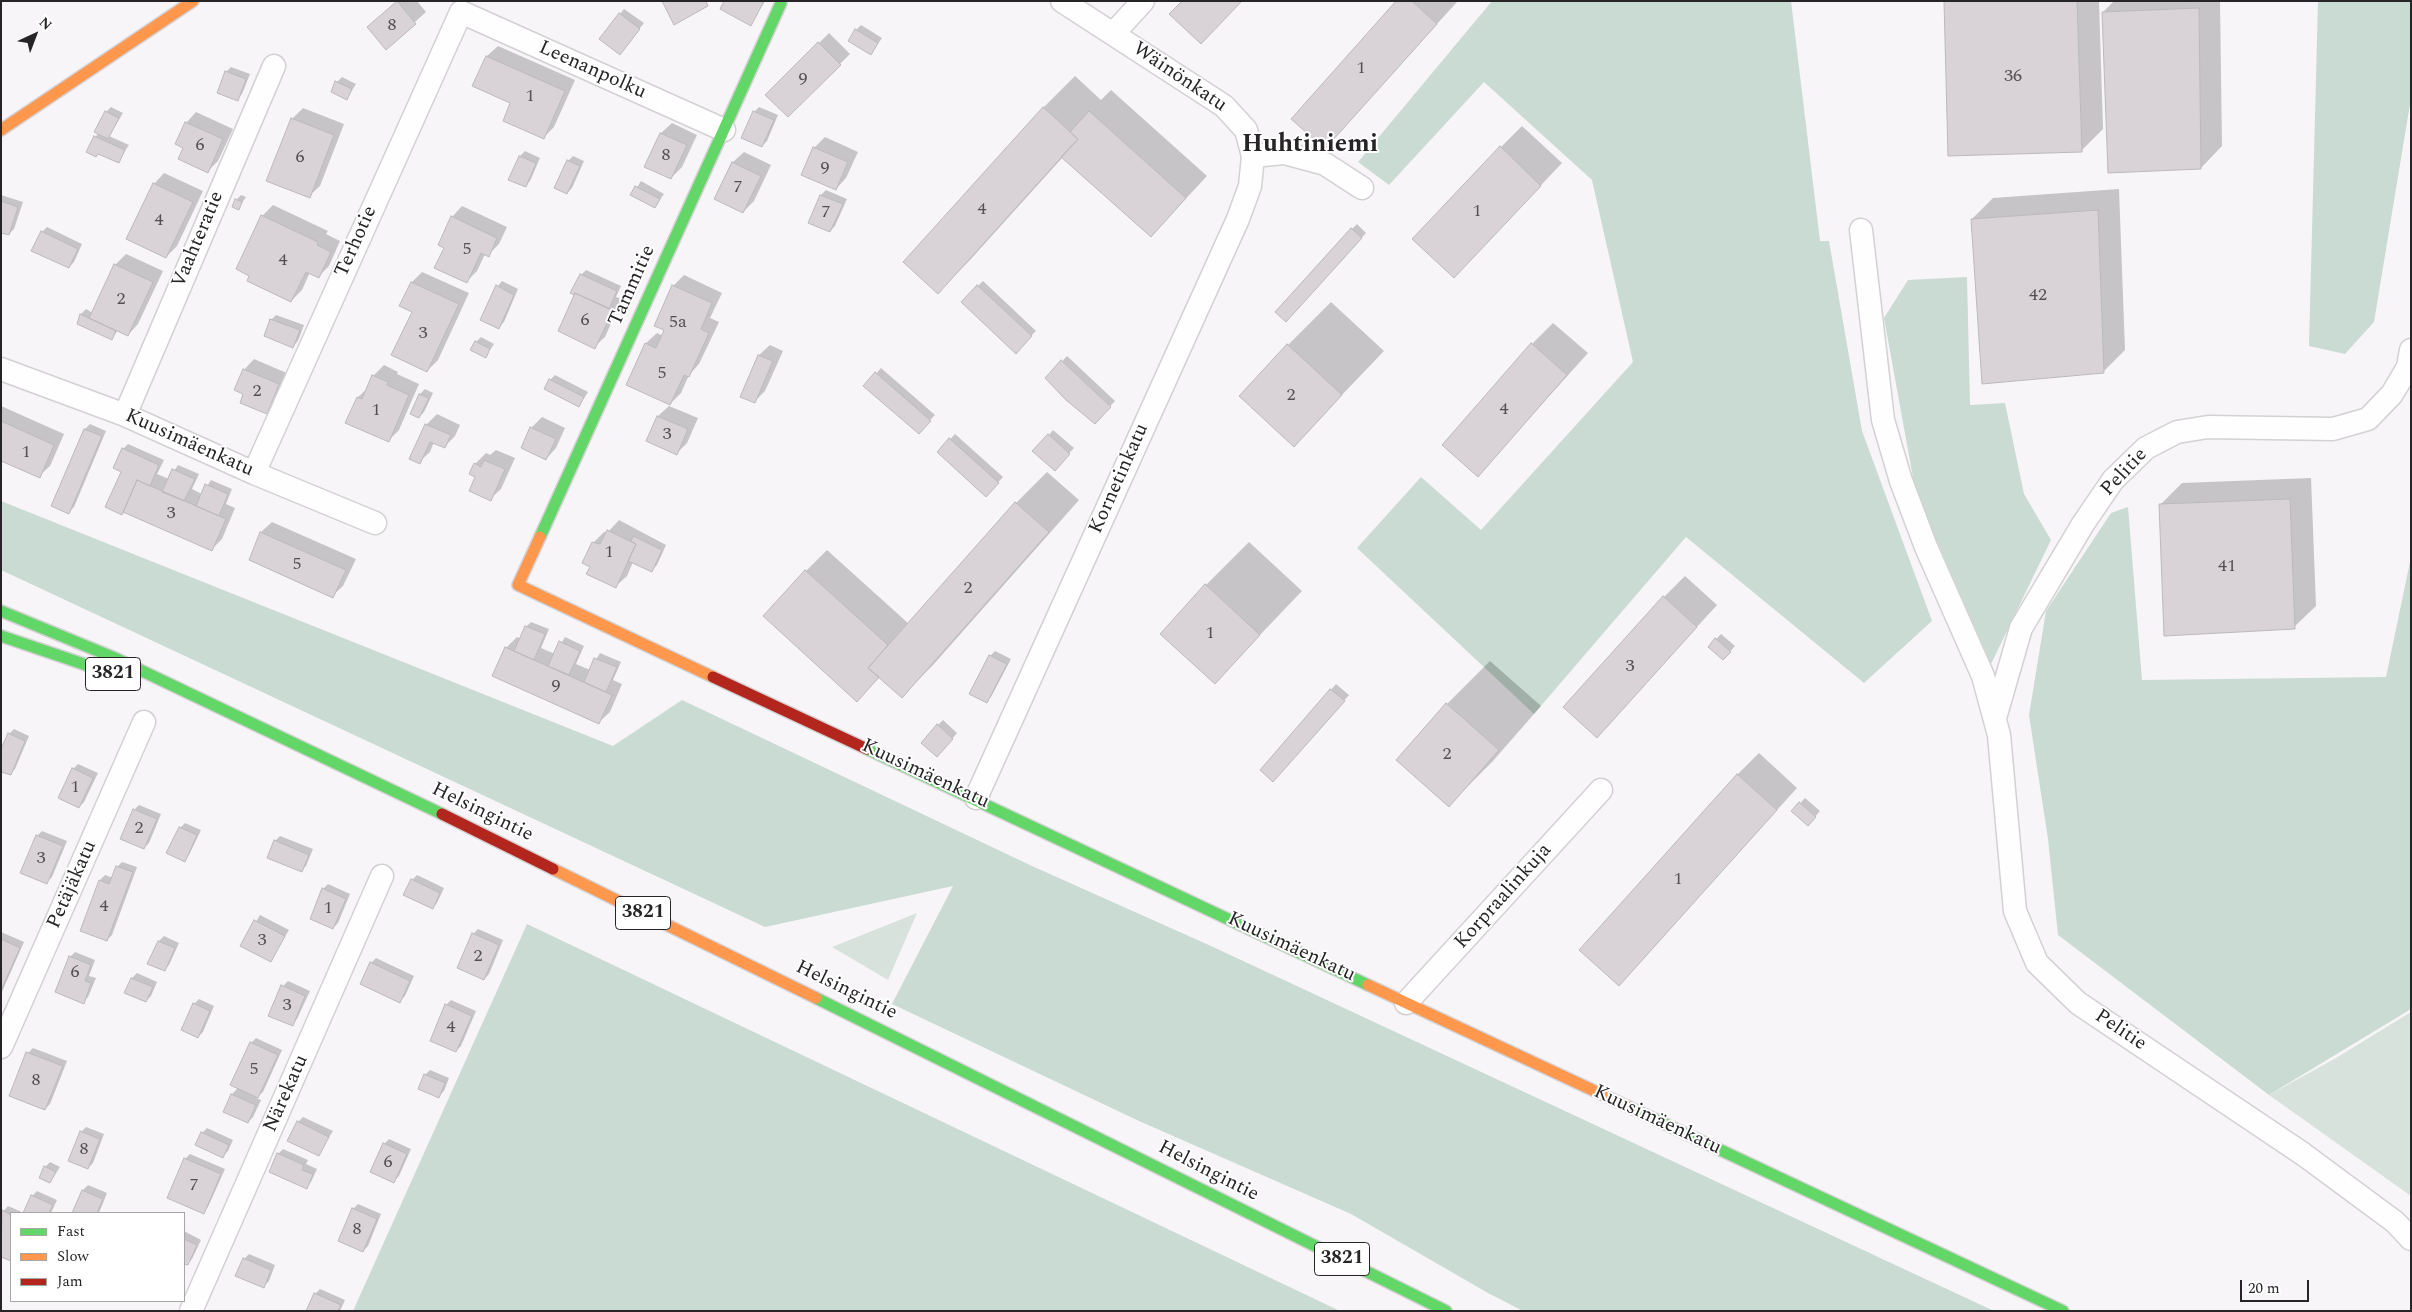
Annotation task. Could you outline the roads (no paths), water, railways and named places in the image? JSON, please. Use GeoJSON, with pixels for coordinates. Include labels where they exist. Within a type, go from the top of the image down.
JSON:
{"type":"FeatureCollection","features":[{"type":"Feature","properties":{"kind":"street"},"geometry":{"type":"LineString","coordinates":[[1,130],[193,1]]}},
{"type":"Feature","properties":{"kind":"street","name":"Wäinönkatu"},"geometry":{"type":"LineString","coordinates":[[1062,1],[1224,106],[1246,130],[1253,156]]}},
{"type":"Feature","properties":{"kind":"street"},"geometry":{"type":"LineString","coordinates":[[1113,34],[1143,1]]}},
{"type":"Feature","properties":{"kind":"street","name":"Tammitie"},"geometry":{"type":"LineString","coordinates":[[518,585],[781,3]]}},
{"type":"Feature","properties":{"kind":"street","name":"Leenanpolku"},"geometry":{"type":"LineString","coordinates":[[461,12],[724,130]]}},
{"type":"Feature","properties":{"kind":"street","name":"Terhotie"},"geometry":{"type":"LineString","coordinates":[[254,473],[461,12]]}},
{"type":"Feature","properties":{"kind":"street","name":"Vaahteratie"},"geometry":{"type":"LineString","coordinates":[[125,415],[274,66]]}},
{"type":"Feature","properties":{"kind":"street"},"geometry":{"type":"LineString","coordinates":[[1253,156],[1284,153],[1325,164],[1362,188]]}},
{"type":"Feature","properties":{"kind":"street","name":"Kornetinkatu"},"geometry":{"type":"LineString","coordinates":[[976,798],[1238,219],[1250,186],[1253,156]]}},
{"type":"Feature","properties":{"kind":"street","name":"Pelitie"},"geometry":{"type":"LineString","coordinates":[[1861,230],[1883,420],[1901,481],[1937,572],[1983,676],[1999,735],[2015,911],[2037,963],[2078,1003],[2303,1154],[2395,1222],[2411,1239]]}},
{"type":"Feature","properties":{"kind":"street","name":"Pelitie"},"geometry":{"type":"LineString","coordinates":[[1995,719],[2021,628],[2083,524],[2113,480],[2146,448],[2177,432],[2208,427],[2333,429],[2368,419],[2392,394],[2408,367],[2411,350]]}},
{"type":"Feature","properties":{"kind":"street","name":"Kuusimäenkatu"},"geometry":{"type":"LineString","coordinates":[[1,369],[125,415],[254,473],[375,523]]}},
{"type":"Feature","properties":{"kind":"street","name":"Kuusimäenkatu"},"geometry":{"type":"LineString","coordinates":[[518,585],[976,798],[1406,1004],[2063,1311]]}},
{"type":"Feature","properties":{"kind":"street","name":"Helsingintie"},"geometry":{"type":"LineString","coordinates":[[1,611],[115,658],[400,794],[867,1022],[1446,1311]]}},
{"type":"Feature","properties":{"kind":"street","name":"3821"},"geometry":{"type":"LineString","coordinates":[[1,636],[114,674]]}},
{"type":"Feature","properties":{"kind":"street","name":"Helsingintie"},"geometry":{"type":"LineString","coordinates":[[142,684],[226,712]]}},
{"type":"Feature","properties":{"kind":"street","name":"Petäjäkatu"},"geometry":{"type":"LineString","coordinates":[[1,1047],[144,722]]}},
{"type":"Feature","properties":{"kind":"street","name":"Korpraalinkuja"},"geometry":{"type":"LineString","coordinates":[[1406,1004],[1601,790]]}},
{"type":"Feature","properties":{"kind":"street","name":"Närekatu"},"geometry":{"type":"LineString","coordinates":[[191,1311],[382,876]]}},
{"type":"Feature","properties":{"kind":"district","name":"Huhtiniemi"},"geometry":{"type":"Point","coordinates":[1310,146]}}]}
